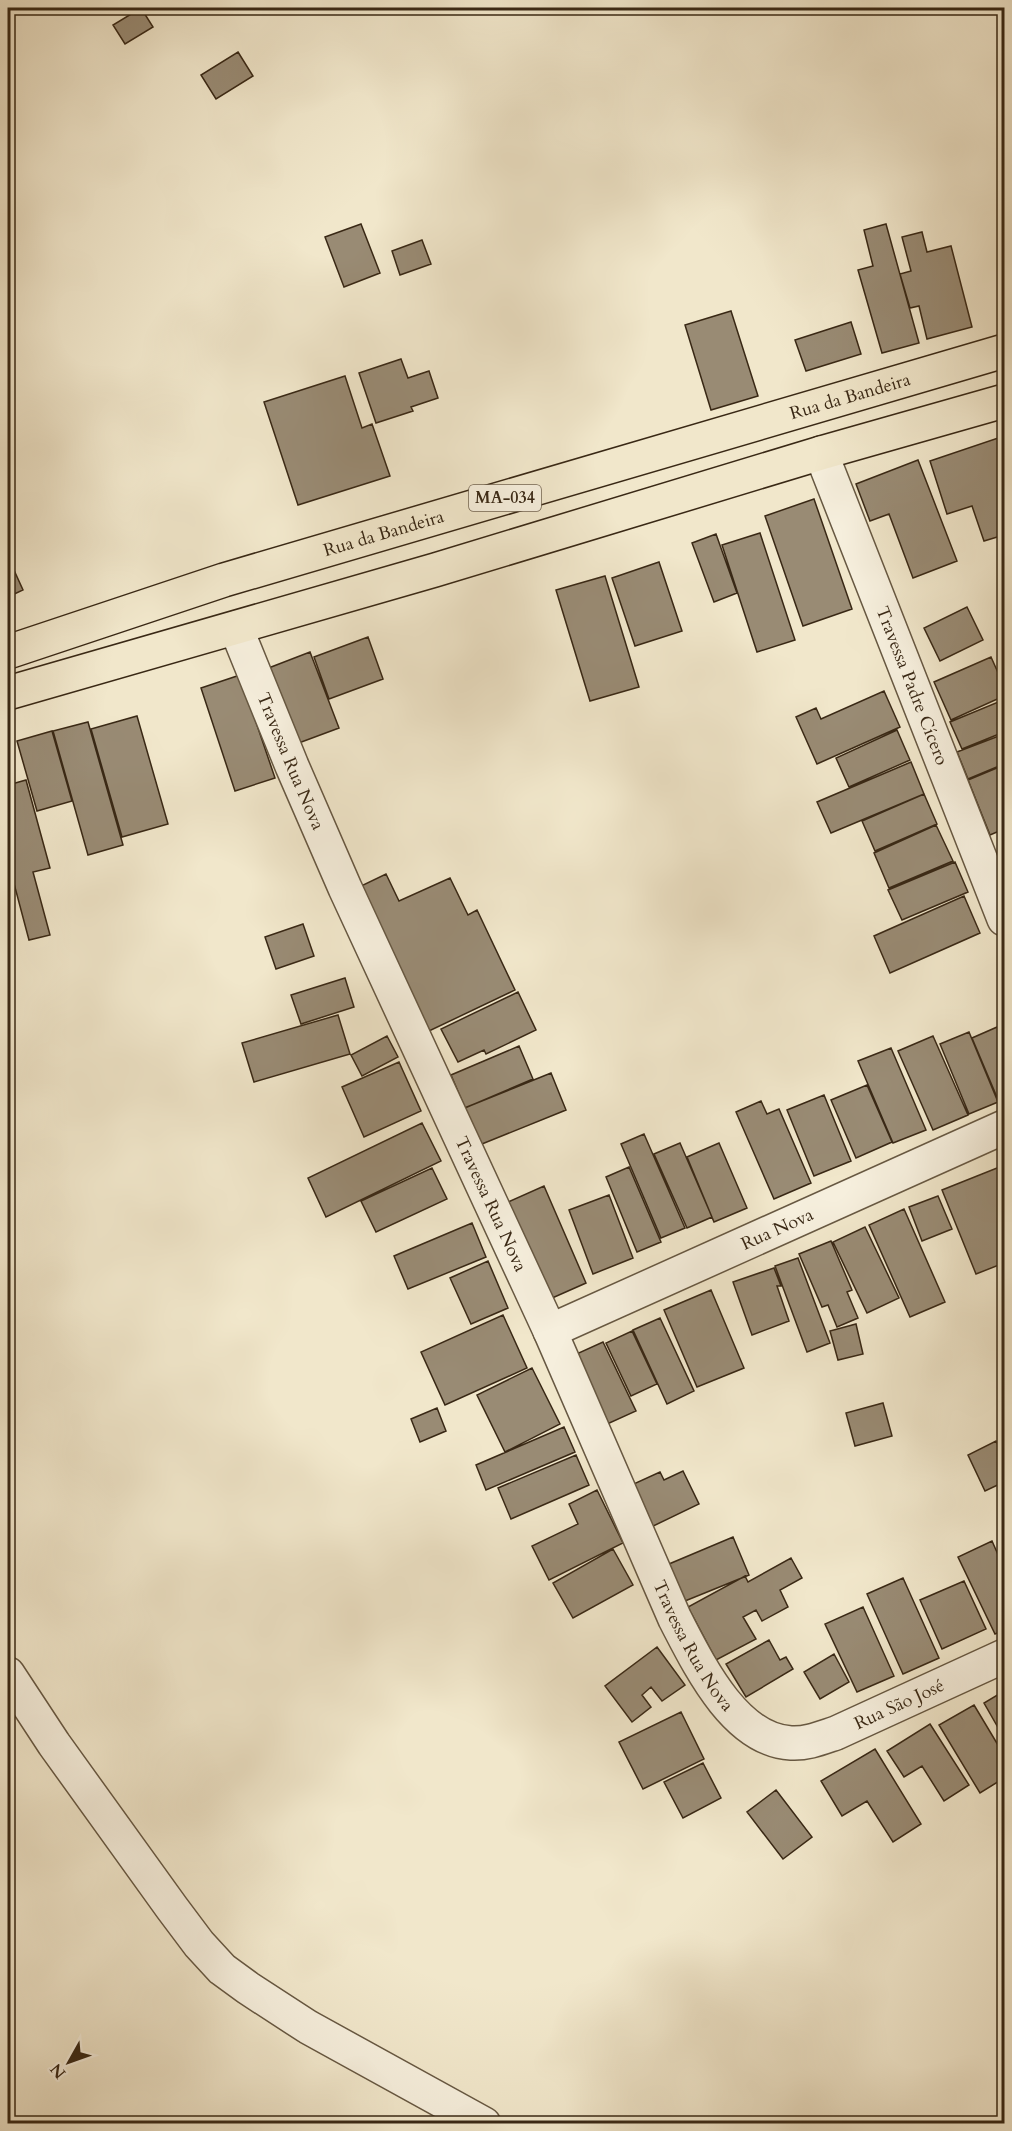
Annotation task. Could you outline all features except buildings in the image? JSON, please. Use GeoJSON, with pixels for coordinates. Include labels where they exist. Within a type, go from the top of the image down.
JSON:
{"type":"FeatureCollection","features":[{"type":"Feature","properties":{"kind":"main road","name":"Rua da Bandeira"},"geometry":{"type":"LineString","coordinates":[[8,652],[224,580],[1005,351]]}},
{"type":"Feature","properties":{"kind":"main road","name":"MA-034"},"geometry":{"type":"LineString","coordinates":[[8,693],[435,570],[821,453],[1005,401]]}},
{"type":"Feature","properties":{"kind":"main road"},"geometry":{"type":"LineString","coordinates":[[421,522],[435,570]]}},
{"type":"Feature","properties":{"kind":"street","name":"Travessa Padre Cícero"},"geometry":{"type":"LineString","coordinates":[[821,453],[1005,919]]}},
{"type":"Feature","properties":{"kind":"street","name":"Travessa Rua Nova"},"geometry":{"type":"LineString","coordinates":[[236,628],[345,888],[550,1331],[675,1619],[699,1665],[722,1697],[746,1724],[768,1738],[790,1743]]}},
{"type":"Feature","properties":{"kind":"street","name":"Rua Nova"},"geometry":{"type":"LineString","coordinates":[[550,1331],[1005,1127]]}},
{"type":"Feature","properties":{"kind":"street","name":"Rua São José"},"geometry":{"type":"LineString","coordinates":[[790,1743],[810,1742],[836,1733],[1005,1656]]}},
{"type":"Feature","properties":{"kind":"street"},"geometry":{"type":"LineString","coordinates":[[8,1674],[54,1744],[172,1908],[199,1944],[222,1969],[308,2027],[483,2124]]}}]}
